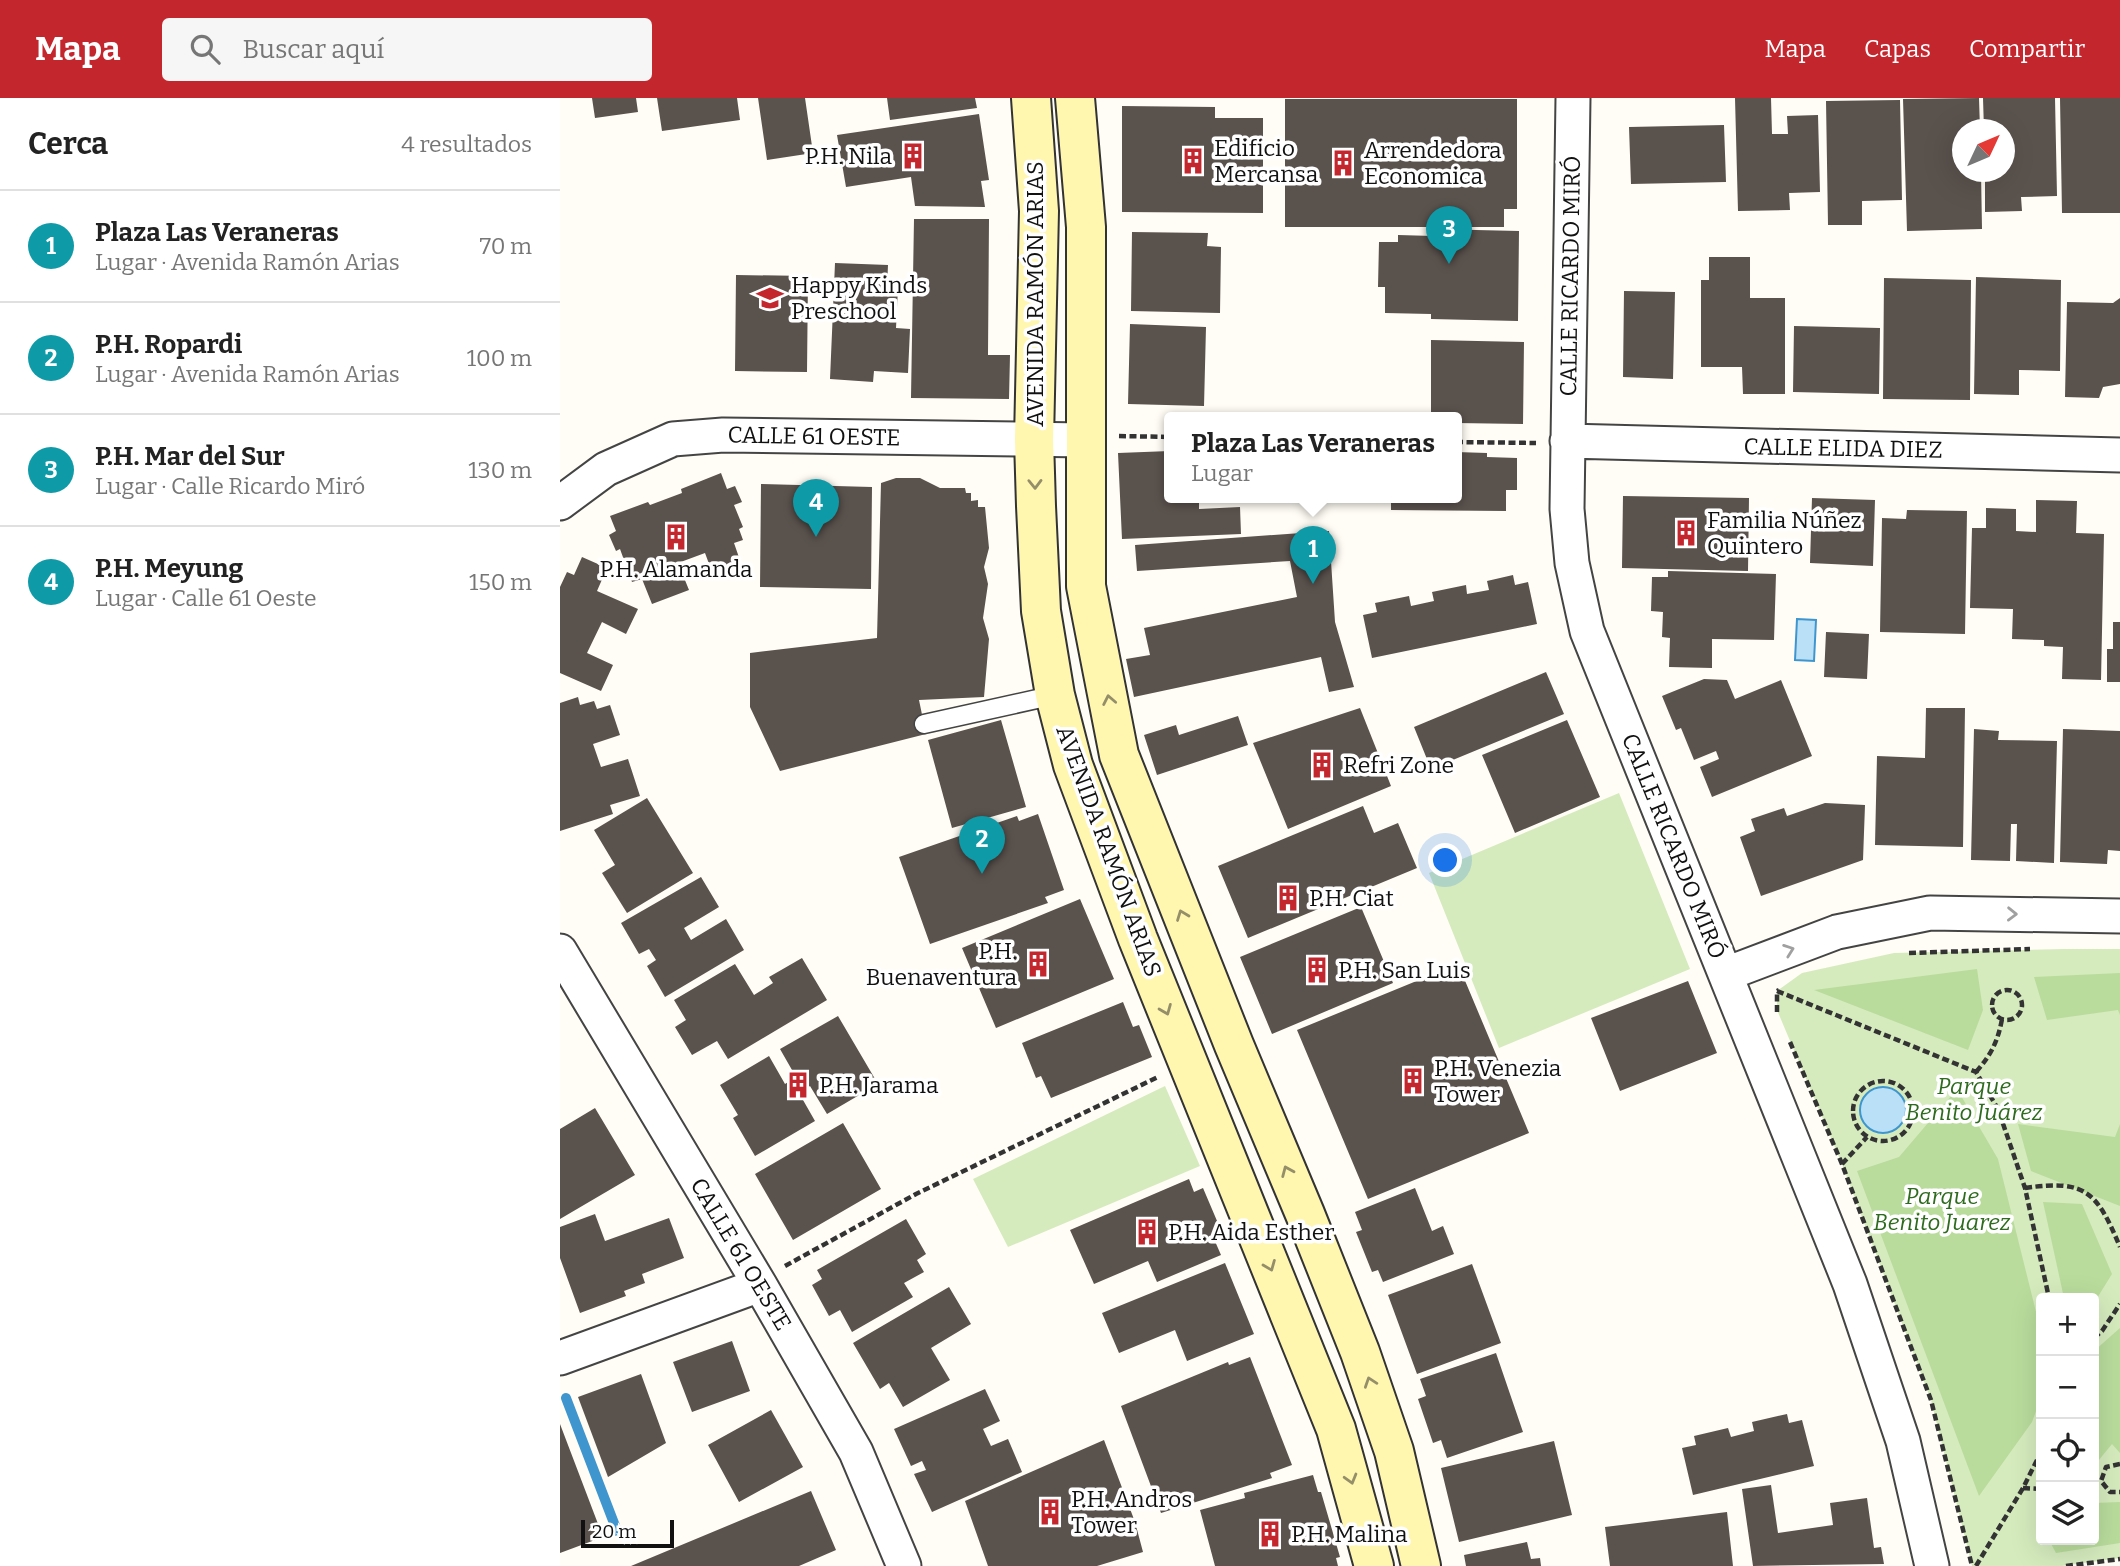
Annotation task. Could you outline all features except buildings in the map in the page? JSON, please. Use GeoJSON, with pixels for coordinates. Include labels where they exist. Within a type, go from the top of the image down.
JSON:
{"type":"FeatureCollection","features":[{"type":"Feature","properties":{"kind":"main road","name":"AVENIDA RAMÓN ARIAS"},"geometry":{"type":"LineString","coordinates":[[1031,98],[1039,211],[1034,440],[1041,611],[1055,695],[1073,765],[1138,939],[1174,1070],[1336,1429],[1374,1566]]}},
{"type":"Feature","properties":{"kind":"main road","name":"AVENIDA RAMÓN ARIAS"},"geometry":{"type":"LineString","coordinates":[[1075,98],[1101,438],[1086,586],[1119,755],[1360,1352],[1394,1451],[1421,1566]]}},
{"type":"Feature","properties":{"kind":"main road"},"geometry":{"type":"LineString","coordinates":[[1174,1070],[1234,1045]]}},
{"type":"Feature","properties":{"kind":"street","name":"CALLE RICARDO MIRÓ"},"geometry":{"type":"LineString","coordinates":[[1573,98],[1571,337],[1554,442],[1567,509],[1572,563],[1587,631],[1850,1283],[1903,1441],[1932,1566]]}},
{"type":"Feature","properties":{"kind":"street","name":"CALLE 61 OESTE"},"geometry":{"type":"LineString","coordinates":[[560,503],[606,469],[673,439],[723,435],[1034,440],[1101,438]]}},
{"type":"Feature","properties":{"kind":"street","name":"CALLE ELIDA DIEZ"},"geometry":{"type":"LineString","coordinates":[[1554,442],[2120,455]]}},
{"type":"Feature","properties":{"kind":"street"},"geometry":{"type":"LineString","coordinates":[[1726,974],[1837,932],[1930,913],[2120,916]]}},
{"type":"Feature","properties":{"kind":"street","name":"CALLE 61 OESTE"},"geometry":{"type":"LineString","coordinates":[[560,951],[770,1276],[856,1452],[904,1566]]}},
{"type":"Feature","properties":{"kind":"street"},"geometry":{"type":"LineString","coordinates":[[560,1358],[770,1276]]}},
{"type":"Feature","properties":{"kind":"lane"},"geometry":{"type":"LineString","coordinates":[[924,724],[1055,695]]}},
{"type":"Feature","properties":{"kind":"path"},"geometry":{"type":"LineString","coordinates":[[1101,438],[1164,437]]}},
{"type":"Feature","properties":{"kind":"path"},"geometry":{"type":"LineString","coordinates":[[1462,442],[1554,442]]}},
{"type":"Feature","properties":{"kind":"path"},"geometry":{"type":"LineString","coordinates":[[1907,953],[2038,949]]}},
{"type":"Feature","properties":{"kind":"path"},"geometry":{"type":"LineString","coordinates":[[1757,961],[1777,991],[1777,1010],[1782,1023]]}},
{"type":"Feature","properties":{"kind":"path"},"geometry":{"type":"LineString","coordinates":[[1777,991],[1785,985]]}},
{"type":"Feature","properties":{"kind":"path"},"geometry":{"type":"LineString","coordinates":[[1777,991],[1976,1072],[1998,1109],[2025,1188],[2048,1293]]}},
{"type":"Feature","properties":{"kind":"path"},"geometry":{"type":"LineString","coordinates":[[2009,991],[2018,995],[2021,1009],[2016,1017],[2002,1019],[1995,1013],[1992,1004],[1996,995],[2009,991]]}},
{"type":"Feature","properties":{"kind":"path"},"geometry":{"type":"LineString","coordinates":[[1976,1072],[1989,1057],[1999,1037],[2002,1019]]}},
{"type":"Feature","properties":{"kind":"path"},"geometry":{"type":"LineString","coordinates":[[1788,1036],[1842,1164],[1931,1399],[1974,1566]]}},
{"type":"Feature","properties":{"kind":"path"},"geometry":{"type":"LineString","coordinates":[[770,1276],[916,1194],[1174,1070]]}},
{"type":"Feature","properties":{"kind":"path"},"geometry":{"type":"LineString","coordinates":[[1878,1081],[1897,1084],[1911,1099],[1913,1118],[1909,1127],[1894,1139],[1885,1142],[1867,1136],[1854,1120],[1855,1100],[1868,1085],[1878,1081]]}},
{"type":"Feature","properties":{"kind":"path"},"geometry":{"type":"LineString","coordinates":[[1842,1164],[1867,1136]]}},
{"type":"Feature","properties":{"kind":"path"},"geometry":{"type":"LineString","coordinates":[[2025,1188],[2052,1184],[2071,1186],[2091,1196],[2104,1210],[2120,1247]]}},
{"type":"Feature","properties":{"kind":"path"},"geometry":{"type":"LineString","coordinates":[[2099,1334],[2120,1304]]}},
{"type":"Feature","properties":{"kind":"path"},"geometry":{"type":"LineString","coordinates":[[1974,1566],[2023,1488],[2036,1462]]}},
{"type":"Feature","properties":{"kind":"path"},"geometry":{"type":"LineString","coordinates":[[2120,1464],[2106,1467],[2101,1481],[2110,1492],[2120,1492]]}},
{"type":"Feature","properties":{"kind":"path"},"geometry":{"type":"LineString","coordinates":[[2023,1488],[2036,1489]]}},
{"type":"Feature","properties":{"kind":"path"},"geometry":{"type":"LineString","coordinates":[[2066,1566],[2120,1559]]}},
{"type":"Feature","properties":{"kind":"green space"},"geometry":{"type":"Polygon","coordinates":[[[1619,793],[1690,969],[1499,1048],[1429,873],[1619,793]]]}},
{"type":"Feature","properties":{"kind":"green space","name":"Parque Benito Juárez"},"geometry":{"type":"Polygon","coordinates":[[[2120,949],[2120,1558],[2062,1566],[1972,1566],[1931,1400],[1842,1164],[1777,1010],[1777,991],[1802,973],[1894,953],[2120,949]]]}},
{"type":"Feature","properties":{"kind":"green space"},"geometry":{"type":"Polygon","coordinates":[[[1977,969],[1983,1010],[1968,1050],[1814,990],[1977,969]]]}},
{"type":"Feature","properties":{"kind":"green space"},"geometry":{"type":"Polygon","coordinates":[[[2120,973],[2120,1015],[2118,1010],[2047,1020],[2034,977],[2120,973]]]}},
{"type":"Feature","properties":{"kind":"green space"},"geometry":{"type":"Polygon","coordinates":[[[1165,1086],[1200,1166],[1008,1247],[973,1179],[1165,1086]]]}},
{"type":"Feature","properties":{"kind":"green space","name":"Parque Benito Juarez"},"geometry":{"type":"Polygon","coordinates":[[[1957,1089],[1998,1159],[2036,1312],[2036,1411],[2032,1422],[1979,1496],[1857,1171],[1899,1157],[1957,1089]]]}},
{"type":"Feature","properties":{"kind":"green space"},"geometry":{"type":"Polygon","coordinates":[[[2018,1124],[2115,1137],[2120,1124],[2120,1206],[2031,1171],[2018,1124]]]}},
{"type":"Feature","properties":{"kind":"green space"},"geometry":{"type":"Polygon","coordinates":[[[2043,1202],[2082,1204],[2112,1274],[2099,1295],[2063,1293],[2043,1202]]]}},
{"type":"Feature","properties":{"kind":"green space"},"geometry":{"type":"Polygon","coordinates":[[[2120,1328],[2120,1453],[2112,1444],[2099,1460],[2099,1356],[2099,1347],[2120,1328]]]}},
{"type":"Feature","properties":{"kind":"green space"},"geometry":{"type":"Polygon","coordinates":[[[2120,1502],[2120,1543],[2056,1553],[2052,1545],[2099,1545],[2099,1503],[2120,1502]]]}},
{"type":"Feature","properties":{"kind":"water"},"geometry":{"type":"Polygon","coordinates":[[[1797,619],[1816,620],[1814,661],[1795,660],[1797,619]]]}},
{"type":"Feature","properties":{"kind":"water"},"geometry":{"type":"Polygon","coordinates":[[[1883,1087],[1899,1094],[1906,1110],[1899,1126],[1883,1133],[1867,1126],[1860,1110],[1867,1094],[1883,1087]]]}},
{"type":"Feature","properties":{"kind":"waterway"},"geometry":{"type":"LineString","coordinates":[[566,1398],[617,1531]]}},
{"type":"Feature","properties":{"kind":"place","name":"P.H. Nila"},"geometry":{"type":"Point","coordinates":[913,156]}},
{"type":"Feature","properties":{"kind":"place","name":"Edificio Mercansa"},"geometry":{"type":"Point","coordinates":[1193,161]}},
{"type":"Feature","properties":{"kind":"place","name":"Arrendedora Economica"},"geometry":{"type":"Point","coordinates":[1343,163]}},
{"type":"Feature","properties":{"kind":"place","name":"P.H. Mar del Sur"},"geometry":{"type":"Point","coordinates":[1449,264]}},
{"type":"Feature","properties":{"kind":"place","name":"Happy Kinds Preschool"},"geometry":{"type":"Point","coordinates":[770,298]}},
{"type":"Feature","properties":{"kind":"place","name":"Familia Núñez Quintero"},"geometry":{"type":"Point","coordinates":[1686,533]}},
{"type":"Feature","properties":{"kind":"place","name":"P.H. Alamanda"},"geometry":{"type":"Point","coordinates":[676,537]}},
{"type":"Feature","properties":{"kind":"place","name":"P.H. Meyung"},"geometry":{"type":"Point","coordinates":[816,537]}},
{"type":"Feature","properties":{"kind":"place","name":"Plaza Las Veraneras"},"geometry":{"type":"Point","coordinates":[1313,584]}},
{"type":"Feature","properties":{"kind":"place","name":"Refri Zone"},"geometry":{"type":"Point","coordinates":[1322,765]}},
{"type":"Feature","properties":{"kind":"place","name":"P.H. Ropardi"},"geometry":{"type":"Point","coordinates":[982,874]}},
{"type":"Feature","properties":{"kind":"place","name":"P.H. Ciat"},"geometry":{"type":"Point","coordinates":[1288,898]}},
{"type":"Feature","properties":{"kind":"place","name":"P.H. Buenaventura"},"geometry":{"type":"Point","coordinates":[1038,964]}},
{"type":"Feature","properties":{"kind":"place","name":"P.H. San Luis"},"geometry":{"type":"Point","coordinates":[1317,970]}},
{"type":"Feature","properties":{"kind":"place","name":"P.H. Venezia Tower"},"geometry":{"type":"Point","coordinates":[1413,1081]}},
{"type":"Feature","properties":{"kind":"place","name":"P.H. Jarama"},"geometry":{"type":"Point","coordinates":[798,1085]}},
{"type":"Feature","properties":{"kind":"place","name":"P.H. Aida Esther"},"geometry":{"type":"Point","coordinates":[1147,1232]}},
{"type":"Feature","properties":{"kind":"place","name":"P.H. Andros Tower"},"geometry":{"type":"Point","coordinates":[1050,1512]}},
{"type":"Feature","properties":{"kind":"place","name":"P.H. Malina"},"geometry":{"type":"Point","coordinates":[1270,1534]}}]}
